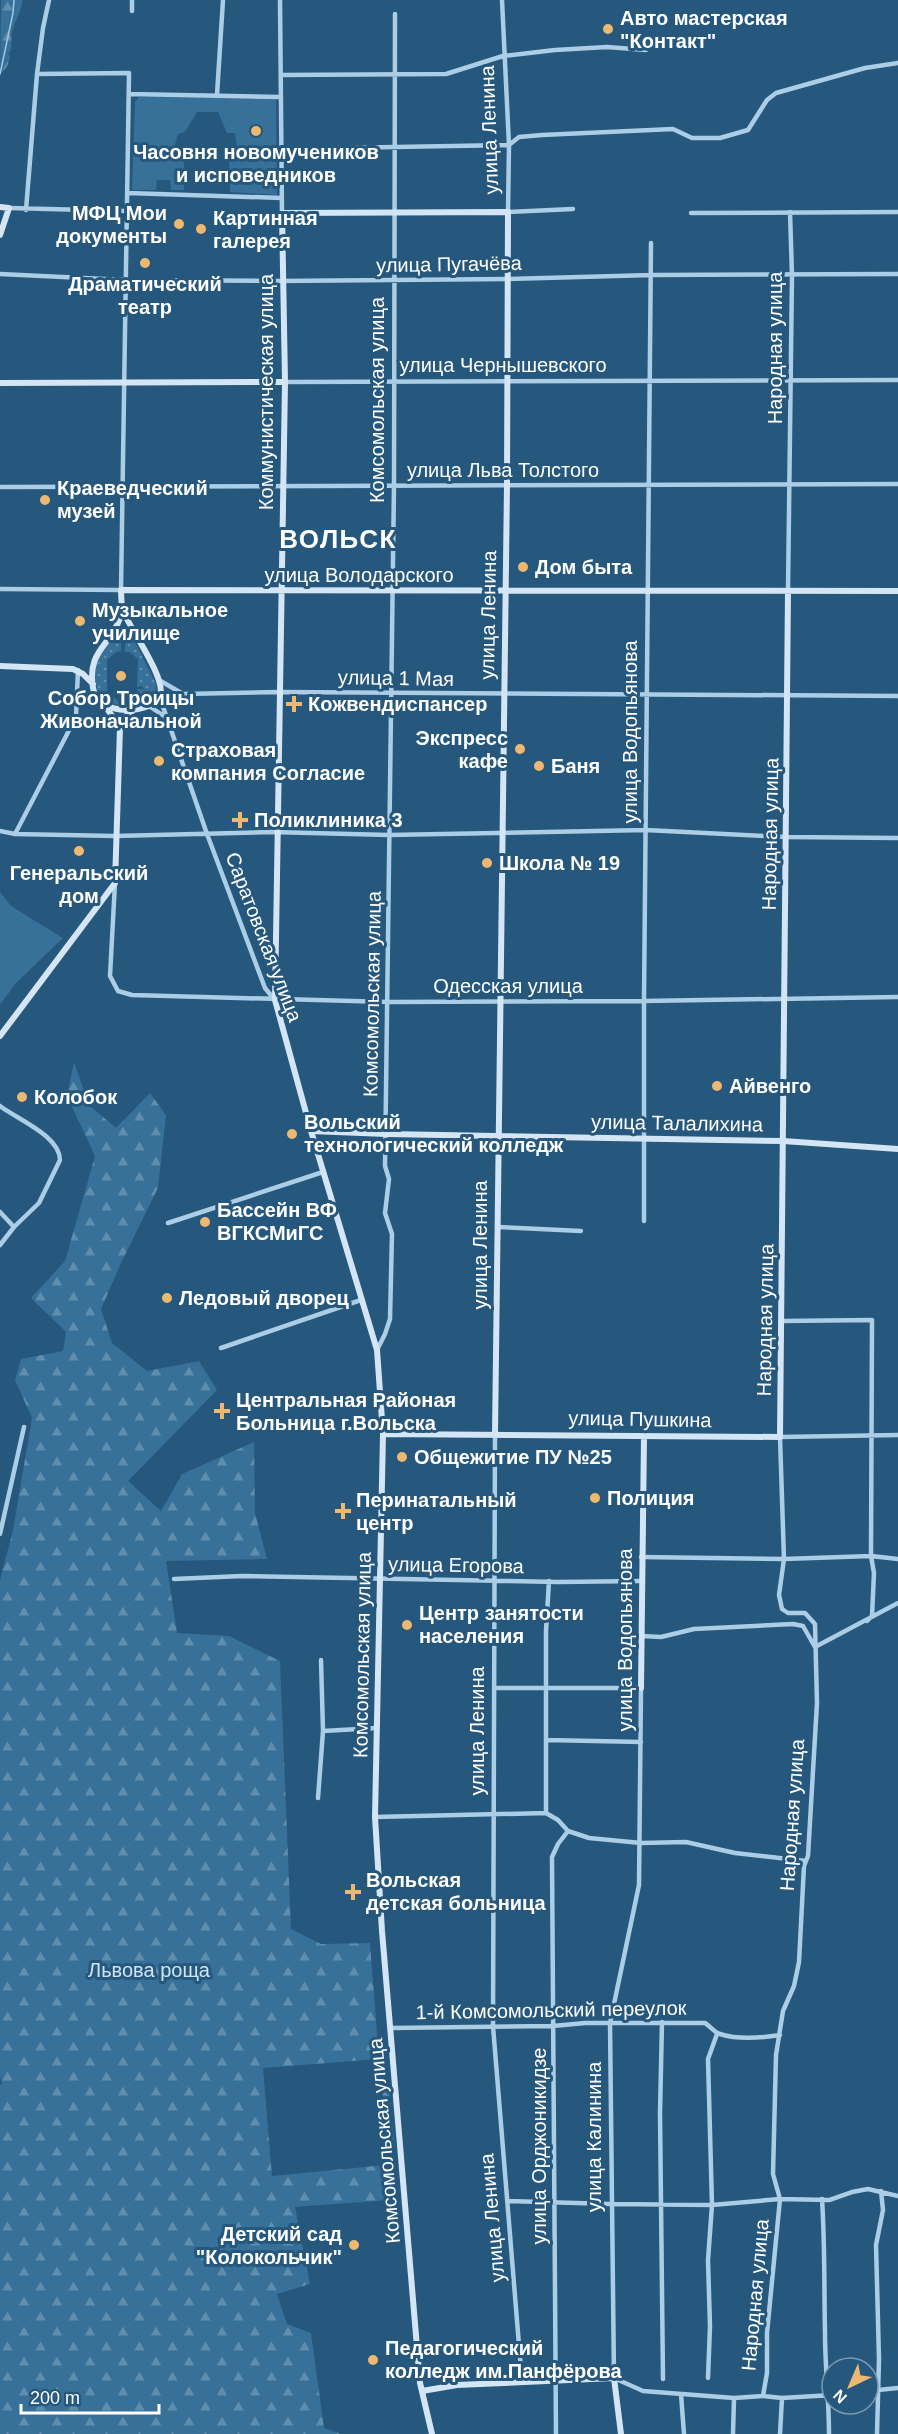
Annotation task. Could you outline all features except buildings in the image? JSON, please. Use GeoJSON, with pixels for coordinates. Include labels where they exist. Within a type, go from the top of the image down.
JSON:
{"type":"FeatureCollection","features":[{"type":"Feature","properties":{"kind":"street"},"geometry":{"type":"LineString","coordinates":[[26,210],[37,74],[49,0]]}},
{"type":"Feature","properties":{"kind":"street"},"geometry":{"type":"LineString","coordinates":[[132,0],[132,11]]}},
{"type":"Feature","properties":{"kind":"street"},"geometry":{"type":"LineString","coordinates":[[217,95],[223,0]]}},
{"type":"Feature","properties":{"kind":"street","name":"Коммунистическая улица"},"geometry":{"type":"LineString","coordinates":[[275,1000],[285,382],[280,0]]}},
{"type":"Feature","properties":{"kind":"street","name":"улица Ленина"},"geometry":{"type":"LineString","coordinates":[[501,0],[509,146],[507,485],[497,1136],[494,2026],[522,2382]]}},
{"type":"Feature","properties":{"kind":"street","name":"Комсомольская улица"},"geometry":{"type":"LineString","coordinates":[[395,14],[394,485],[385,1166],[388,1179],[385,1204],[392,1234],[390,1319],[377,1350],[383,1434],[375,1817],[422,2391],[432,2434]]}},
{"type":"Feature","properties":{"kind":"street"},"geometry":{"type":"LineString","coordinates":[[281,75],[446,74],[503,56],[597,47],[646,50]]}},
{"type":"Feature","properties":{"kind":"street"},"geometry":{"type":"LineString","coordinates":[[282,149],[509,146],[519,137],[673,129],[692,138],[720,138],[748,130],[767,100],[776,93],[865,68],[898,63]]}},
{"type":"Feature","properties":{"kind":"street"},"geometry":{"type":"LineString","coordinates":[[37,74],[129,73],[122,609],[116,626],[94,660],[93,684],[96,698],[106,707],[120,728]]}},
{"type":"Feature","properties":{"kind":"street"},"geometry":{"type":"LineString","coordinates":[[129,94],[281,97]]}},
{"type":"Feature","properties":{"kind":"street"},"geometry":{"type":"LineString","coordinates":[[128,193],[282,198]]}},
{"type":"Feature","properties":{"kind":"street"},"geometry":{"type":"LineString","coordinates":[[0,207],[26,210],[126,211]]}},
{"type":"Feature","properties":{"kind":"street"},"geometry":{"type":"LineString","coordinates":[[0,235],[9,208]]}},
{"type":"Feature","properties":{"kind":"street"},"geometry":{"type":"LineString","coordinates":[[282,213],[508,212],[573,209]]}},
{"type":"Feature","properties":{"kind":"street","name":"Народная улица"},"geometry":{"type":"LineString","coordinates":[[762,2396],[767,2373],[767,2333],[780,2199],[773,2174],[776,2055],[783,2011],[794,1986],[799,1962],[808,1856],[817,1665],[815,1624],[805,1613],[788,1613],[782,1609],[779,1595],[784,1559],[780,1437],[792,275],[790,212]]}},
{"type":"Feature","properties":{"kind":"street"},"geometry":{"type":"LineString","coordinates":[[691,213],[898,212]]}},
{"type":"Feature","properties":{"kind":"street","name":"улица Водопьянова"},"geometry":{"type":"LineString","coordinates":[[644,1221],[651,243]]}},
{"type":"Feature","properties":{"kind":"street","name":"улица Пугачёва"},"geometry":{"type":"LineString","coordinates":[[0,274],[125,280],[282,281],[898,274]]}},
{"type":"Feature","properties":{"kind":"street","name":"улица Чернышевского"},"geometry":{"type":"LineString","coordinates":[[0,383],[898,380]]}},
{"type":"Feature","properties":{"kind":"street","name":"улица Льва Толстого"},"geometry":{"type":"LineString","coordinates":[[0,487],[898,484]]}},
{"type":"Feature","properties":{"kind":"street","name":"улица Володарского"},"geometry":{"type":"LineString","coordinates":[[0,589],[898,591]]}},
{"type":"Feature","properties":{"kind":"street"},"geometry":{"type":"LineString","coordinates":[[106,707],[135,709],[149,706],[159,698],[159,680],[122,609]]}},
{"type":"Feature","properties":{"kind":"street"},"geometry":{"type":"LineString","coordinates":[[116,626],[131,627]]}},
{"type":"Feature","properties":{"kind":"street"},"geometry":{"type":"LineString","coordinates":[[0,666],[78,670],[93,684]]}},
{"type":"Feature","properties":{"kind":"street"},"geometry":{"type":"LineString","coordinates":[[15,834],[76,717],[78,670]]}},
{"type":"Feature","properties":{"kind":"street"},"geometry":{"type":"LineString","coordinates":[[159,680],[183,694]]}},
{"type":"Feature","properties":{"kind":"street","name":"улица 1 Мая"},"geometry":{"type":"LineString","coordinates":[[159,698],[183,694],[280,692],[898,696]]}},
{"type":"Feature","properties":{"kind":"street","name":"Саратовская улица"},"geometry":{"type":"LineString","coordinates":[[159,698],[265,988],[275,1000],[311,1131],[377,1350]]}},
{"type":"Feature","properties":{"kind":"street"},"geometry":{"type":"LineString","coordinates":[[149,706],[165,717]]}},
{"type":"Feature","properties":{"kind":"street"},"geometry":{"type":"LineString","coordinates":[[0,1036],[115,883],[120,728],[126,716],[135,709]]}},
{"type":"Feature","properties":{"kind":"street"},"geometry":{"type":"LineString","coordinates":[[0,831],[15,834],[115,836],[279,832],[389,835],[646,830],[786,837],[898,838]]}},
{"type":"Feature","properties":{"kind":"street","name":"Одесская улица"},"geometry":{"type":"LineString","coordinates":[[115,883],[110,976],[118,992],[145,996],[275,1000],[356,999],[388,1002],[898,997]]}},
{"type":"Feature","properties":{"kind":"street"},"geometry":{"type":"LineString","coordinates":[[0,1106],[48,1137],[60,1153],[60,1160],[39,1203],[14,1227],[0,1245]]}},
{"type":"Feature","properties":{"kind":"street","name":"улица Талалихина"},"geometry":{"type":"LineString","coordinates":[[311,1131],[783,1141],[898,1149]]}},
{"type":"Feature","properties":{"kind":"street"},"geometry":{"type":"LineString","coordinates":[[168,1223],[323,1172]]}},
{"type":"Feature","properties":{"kind":"street"},"geometry":{"type":"LineString","coordinates":[[0,1212],[14,1227]]}},
{"type":"Feature","properties":{"kind":"street"},"geometry":{"type":"LineString","coordinates":[[497,1227],[581,1231]]}},
{"type":"Feature","properties":{"kind":"street"},"geometry":{"type":"LineString","coordinates":[[221,1348],[361,1300]]}},
{"type":"Feature","properties":{"kind":"street"},"geometry":{"type":"LineString","coordinates":[[782,1321],[872,1320],[874,1597],[872,1616],[867,1621]]}},
{"type":"Feature","properties":{"kind":"street"},"geometry":{"type":"LineString","coordinates":[[0,1534],[24,1427]]}},
{"type":"Feature","properties":{"kind":"street","name":"улица Пушкина"},"geometry":{"type":"LineString","coordinates":[[383,1434],[780,1437],[898,1435]]}},
{"type":"Feature","properties":{"kind":"street","name":"улица Водопьянова"},"geometry":{"type":"LineString","coordinates":[[640,1843],[641,1557],[644,1436]]}},
{"type":"Feature","properties":{"kind":"street"},"geometry":{"type":"LineString","coordinates":[[641,1557],[784,1559],[872,1556],[898,1559]]}},
{"type":"Feature","properties":{"kind":"street","name":"улица Егорова"},"geometry":{"type":"LineString","coordinates":[[174,1579],[207,1576],[642,1581]]}},
{"type":"Feature","properties":{"kind":"street"},"geometry":{"type":"LineString","coordinates":[[546,1813],[549,1581]]}},
{"type":"Feature","properties":{"kind":"street"},"geometry":{"type":"LineString","coordinates":[[642,1636],[661,1637],[694,1629],[793,1624],[803,1626],[815,1647],[898,1603]]}},
{"type":"Feature","properties":{"kind":"street"},"geometry":{"type":"LineString","coordinates":[[318,1798],[323,1731],[321,1660]]}},
{"type":"Feature","properties":{"kind":"street"},"geometry":{"type":"LineString","coordinates":[[494,1688],[641,1688]]}},
{"type":"Feature","properties":{"kind":"street"},"geometry":{"type":"LineString","coordinates":[[323,1731],[377,1728]]}},
{"type":"Feature","properties":{"kind":"street"},"geometry":{"type":"LineString","coordinates":[[546,1740],[641,1742]]}},
{"type":"Feature","properties":{"kind":"street"},"geometry":{"type":"LineString","coordinates":[[375,1817],[546,1813],[568,1831],[589,1838],[640,1843],[687,1842],[735,1853],[806,1861]]}},
{"type":"Feature","properties":{"kind":"street","name":"улица Орджоникидзе"},"geometry":{"type":"LineString","coordinates":[[556,2434],[552,1857],[568,1831]]}},
{"type":"Feature","properties":{"kind":"street","name":"улица Калинина"},"geometry":{"type":"LineString","coordinates":[[621,2434],[614,2378],[610,2204],[610,2023],[636,1908],[640,1843]]}},
{"type":"Feature","properties":{"kind":"street"},"geometry":{"type":"LineString","coordinates":[[662,2022],[663,2379]]}},
{"type":"Feature","properties":{"kind":"street","name":"1-й Комсомольский переулок"},"geometry":{"type":"LineString","coordinates":[[391,2028],[662,2022],[705,2023],[717,2034],[750,2037],[780,2035]]}},
{"type":"Feature","properties":{"kind":"street"},"geometry":{"type":"LineString","coordinates":[[708,2379],[710,2326],[708,2260],[712,2205],[708,2059],[717,2034]]}},
{"type":"Feature","properties":{"kind":"street"},"geometry":{"type":"LineString","coordinates":[[507,2201],[712,2205],[780,2199],[829,2200],[852,2192],[881,2191],[898,2196]]}},
{"type":"Feature","properties":{"kind":"street"},"geometry":{"type":"LineString","coordinates":[[878,2356],[876,2245],[883,2210],[881,2191]]}},
{"type":"Feature","properties":{"kind":"street"},"geometry":{"type":"LineString","coordinates":[[822,2199],[827,2356]]}},
{"type":"Feature","properties":{"kind":"street"},"geometry":{"type":"LineString","coordinates":[[422,2391],[457,2385],[614,2378],[643,2391],[734,2398],[820,2396]]}},
{"type":"Feature","properties":{"kind":"street"},"geometry":{"type":"LineString","coordinates":[[880,2391],[898,2388]]}},
{"type":"Feature","properties":{"kind":"street"},"geometry":{"type":"LineString","coordinates":[[681,2394],[684,2434]]}},
{"type":"Feature","properties":{"kind":"street"},"geometry":{"type":"LineString","coordinates":[[733,2434],[734,2398]]}},
{"type":"Feature","properties":{"kind":"street"},"geometry":{"type":"LineString","coordinates":[[780,2434],[782,2398]]}},
{"type":"Feature","properties":{"kind":"street"},"geometry":{"type":"LineString","coordinates":[[829,2434],[830,2416]]}},
{"type":"Feature","properties":{"kind":"street"},"geometry":{"type":"LineString","coordinates":[[877,2416],[877,2434]]}},
{"type":"Feature","properties":{"kind":"green space"},"geometry":{"type":"Polygon","coordinates":[[[1,0],[22,0],[22,4],[12,32],[8,63],[0,74],[1,0]]]}},
{"type":"Feature","properties":{"kind":"green space"},"geometry":{"type":"Polygon","coordinates":[[[139,97],[276,98],[277,195],[230,192],[229,149],[237,147],[235,133],[227,133],[218,112],[197,112],[185,132],[178,134],[174,148],[184,149],[184,190],[171,190],[170,180],[157,180],[156,190],[132,190],[135,102],[139,97]]]}},
{"type":"Feature","properties":{"kind":"green space"},"geometry":{"type":"Polygon","coordinates":[[[117,630],[121,634],[121,651],[116,652],[107,660],[107,692],[122,704],[106,702],[101,698],[96,675],[98,657],[117,630]]]}},
{"type":"Feature","properties":{"kind":"green space"},"geometry":{"type":"Polygon","coordinates":[[[135,642],[156,684],[156,691],[152,696],[138,702],[122,704],[137,693],[137,689],[145,689],[141,686],[137,687],[138,659],[129,652],[125,652],[125,643],[135,642]]]}},
{"type":"Feature","properties":{"kind":"green space"},"geometry":{"type":"Polygon","coordinates":[[[0,892],[11,906],[63,938],[16,983],[0,1005],[0,892]]]}},
{"type":"Feature","properties":{"kind":"green space","name":"Львова роща"},"geometry":{"type":"Polygon","coordinates":[[[74,1062],[89,1105],[116,1128],[150,1093],[166,1115],[158,1188],[101,1309],[112,1343],[147,1371],[199,1361],[217,1390],[128,1481],[161,1511],[182,1474],[254,1442],[255,1513],[267,1559],[166,1561],[177,1633],[229,1636],[280,1661],[291,1929],[321,1944],[370,1943],[379,2059],[263,2068],[272,2176],[385,2165],[389,2200],[295,2207],[310,2284],[277,2294],[287,2324],[311,2333],[324,2428],[341,2434],[0,2434],[0,2085],[2,2084],[0,2076],[0,1580],[13,1530],[32,1418],[15,1380],[21,1359],[63,1351],[66,1332],[31,1298],[65,1261],[95,1156],[67,1096],[74,1062]]]}},
{"type":"Feature","properties":{"kind":"green space"},"geometry":{"type":"Polygon","coordinates":[[[385,2076],[388,2081],[395,2148],[391,2151],[387,2149],[381,2077],[385,2076]]]}},
{"type":"Feature","properties":{"kind":"waterway"},"geometry":{"type":"LineString","coordinates":[[0,74],[14,0]]}},
{"type":"Feature","properties":{"kind":"place","name":"Авто мастерская \"Контакт\""},"geometry":{"type":"Point","coordinates":[608,29]}},
{"type":"Feature","properties":{"kind":"place","name":"Часовня новомучеников и исповедников"},"geometry":{"type":"Point","coordinates":[256,131]}},
{"type":"Feature","properties":{"kind":"place","name":"МФЦ Мои документы"},"geometry":{"type":"Point","coordinates":[179,224]}},
{"type":"Feature","properties":{"kind":"place","name":"Картинная галерея"},"geometry":{"type":"Point","coordinates":[201,229]}},
{"type":"Feature","properties":{"kind":"place","name":"Драматический театр"},"geometry":{"type":"Point","coordinates":[145,263]}},
{"type":"Feature","properties":{"kind":"place","name":"Краеведческий музей"},"geometry":{"type":"Point","coordinates":[45,500]}},
{"type":"Feature","properties":{"kind":"place","name":"Дом быта"},"geometry":{"type":"Point","coordinates":[523,567]}},
{"type":"Feature","properties":{"kind":"place","name":"Музыкальное училище"},"geometry":{"type":"Point","coordinates":[80,621]}},
{"type":"Feature","properties":{"kind":"place","name":"Собор Троицы Живоначальной"},"geometry":{"type":"Point","coordinates":[121,676]}},
{"type":"Feature","properties":{"kind":"place","name":"Кожвендиспансер"},"geometry":{"type":"Point","coordinates":[294,704]}},
{"type":"Feature","properties":{"kind":"place","name":"Экспресс кафе"},"geometry":{"type":"Point","coordinates":[520,749]}},
{"type":"Feature","properties":{"kind":"place","name":"Страховая компания Согласие"},"geometry":{"type":"Point","coordinates":[159,761]}},
{"type":"Feature","properties":{"kind":"place","name":"Баня"},"geometry":{"type":"Point","coordinates":[539,766]}},
{"type":"Feature","properties":{"kind":"place","name":"Поликлиника 3"},"geometry":{"type":"Point","coordinates":[240,820]}},
{"type":"Feature","properties":{"kind":"place","name":"Генеральский дом"},"geometry":{"type":"Point","coordinates":[79,851]}},
{"type":"Feature","properties":{"kind":"place","name":"Школа № 19"},"geometry":{"type":"Point","coordinates":[487,863]}},
{"type":"Feature","properties":{"kind":"place","name":"Айвенго"},"geometry":{"type":"Point","coordinates":[717,1086]}},
{"type":"Feature","properties":{"kind":"place","name":"Колобок"},"geometry":{"type":"Point","coordinates":[22,1097]}},
{"type":"Feature","properties":{"kind":"place","name":"Вольский технологический колледж"},"geometry":{"type":"Point","coordinates":[292,1134]}},
{"type":"Feature","properties":{"kind":"place","name":"Бассейн ВФ ВГКСМиГС"},"geometry":{"type":"Point","coordinates":[205,1222]}},
{"type":"Feature","properties":{"kind":"place","name":"Ледовый дворец"},"geometry":{"type":"Point","coordinates":[167,1298]}},
{"type":"Feature","properties":{"kind":"place","name":"Центральная Районая Больница г.Вольска"},"geometry":{"type":"Point","coordinates":[222,1411]}},
{"type":"Feature","properties":{"kind":"place","name":"Общежитие ПУ №25"},"geometry":{"type":"Point","coordinates":[402,1457]}},
{"type":"Feature","properties":{"kind":"place","name":"Полиция"},"geometry":{"type":"Point","coordinates":[595,1498]}},
{"type":"Feature","properties":{"kind":"place","name":"Перинатальный центр"},"geometry":{"type":"Point","coordinates":[343,1511]}},
{"type":"Feature","properties":{"kind":"place","name":"Центр занятости населения"},"geometry":{"type":"Point","coordinates":[407,1625]}},
{"type":"Feature","properties":{"kind":"place","name":"Вольская детская больница"},"geometry":{"type":"Point","coordinates":[353,1892]}},
{"type":"Feature","properties":{"kind":"place","name":"Детский сад \"Колокольчик\""},"geometry":{"type":"Point","coordinates":[354,2245]}},
{"type":"Feature","properties":{"kind":"place","name":"Педагогический колледж им.Панфёрова"},"geometry":{"type":"Point","coordinates":[373,2360]}},
{"type":"Feature","properties":{"kind":"district","name":"ВОЛЬСК"},"geometry":{"type":"Point","coordinates":[338,539]}}]}
